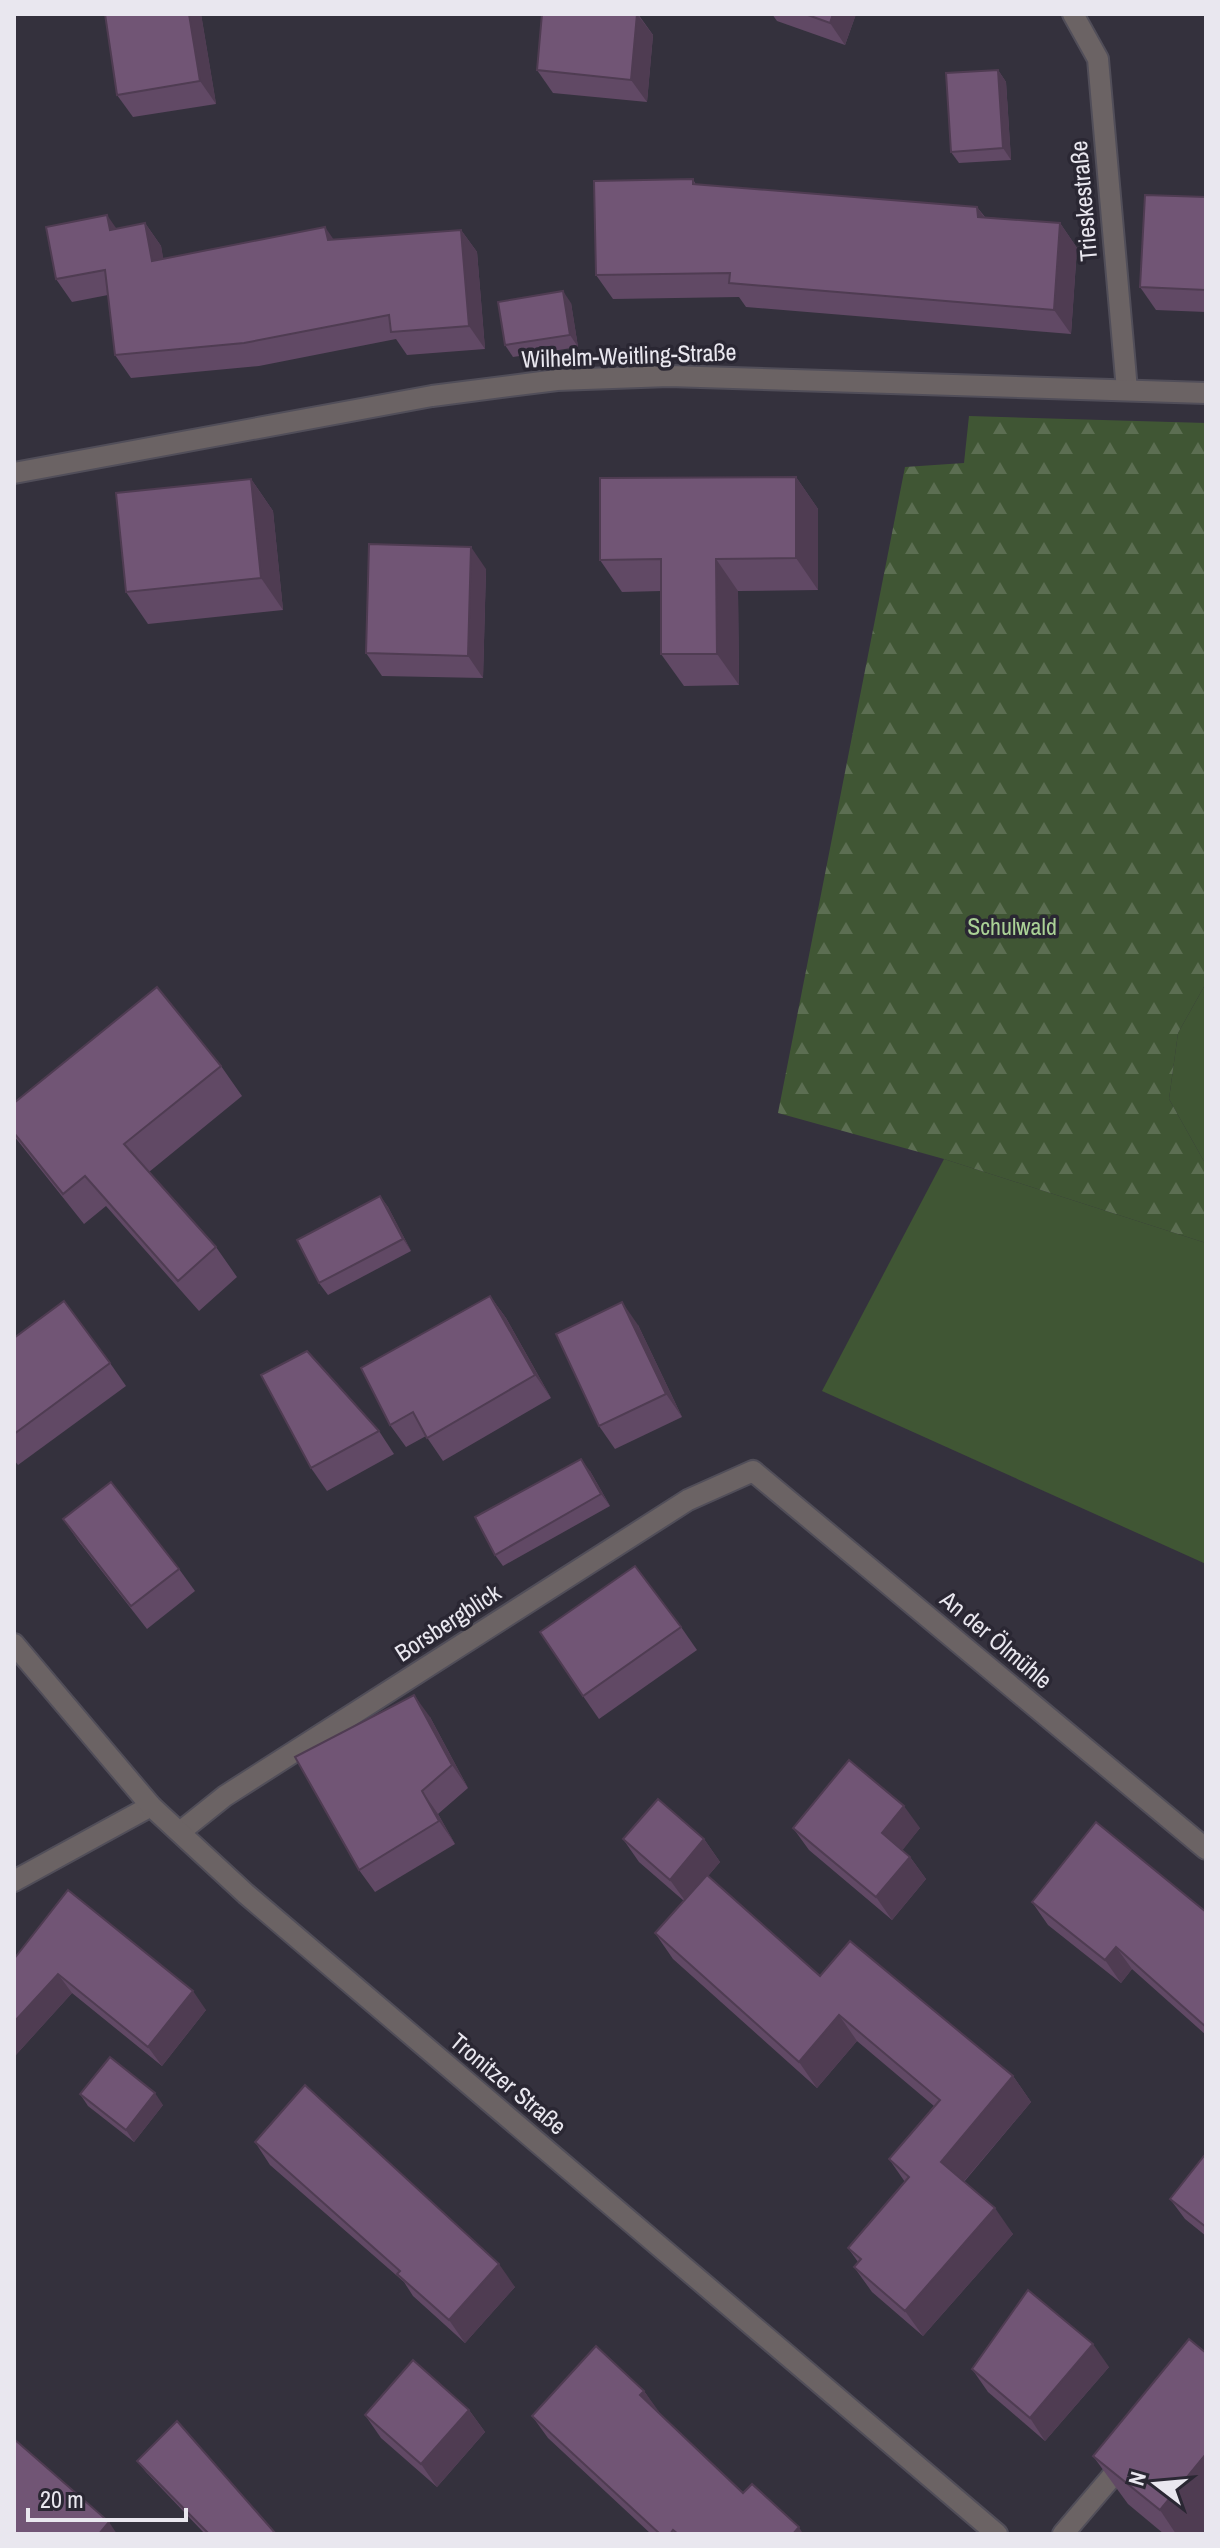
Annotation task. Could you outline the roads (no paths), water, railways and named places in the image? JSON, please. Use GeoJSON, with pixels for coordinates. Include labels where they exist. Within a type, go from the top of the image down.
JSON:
{"type":"FeatureCollection","features":[{"type":"Feature","properties":{"kind":"street","name":"Trieskestraße"},"geometry":{"type":"LineString","coordinates":[[1073,14],[1098,59],[1127,390]]}},
{"type":"Feature","properties":{"kind":"street","name":"Wilhelm-Weitling-Straße"},"geometry":{"type":"LineString","coordinates":[[14,473],[432,396],[557,380],[669,376],[1206,393]]}},
{"type":"Feature","properties":{"kind":"street","name":"Borsbergblick"},"geometry":{"type":"LineString","coordinates":[[180,1832],[225,1796],[675,1509],[753,1471]]}},
{"type":"Feature","properties":{"kind":"street","name":"An der Ölmühle"},"geometry":{"type":"LineString","coordinates":[[753,1471],[1206,1849]]}},
{"type":"Feature","properties":{"kind":"street","name":"Tronitzer Straße"},"geometry":{"type":"LineString","coordinates":[[14,1644],[151,1806],[246,1894],[997,2534]]}},
{"type":"Feature","properties":{"kind":"street"},"geometry":{"type":"LineString","coordinates":[[14,1881],[151,1806]]}},
{"type":"Feature","properties":{"kind":"street"},"geometry":{"type":"LineString","coordinates":[[1063,2534],[1138,2445]]}},
{"type":"Feature","properties":{"kind":"park label","name":"Schulwald"},"geometry":{"type":"Point","coordinates":[1012,927]}}]}
